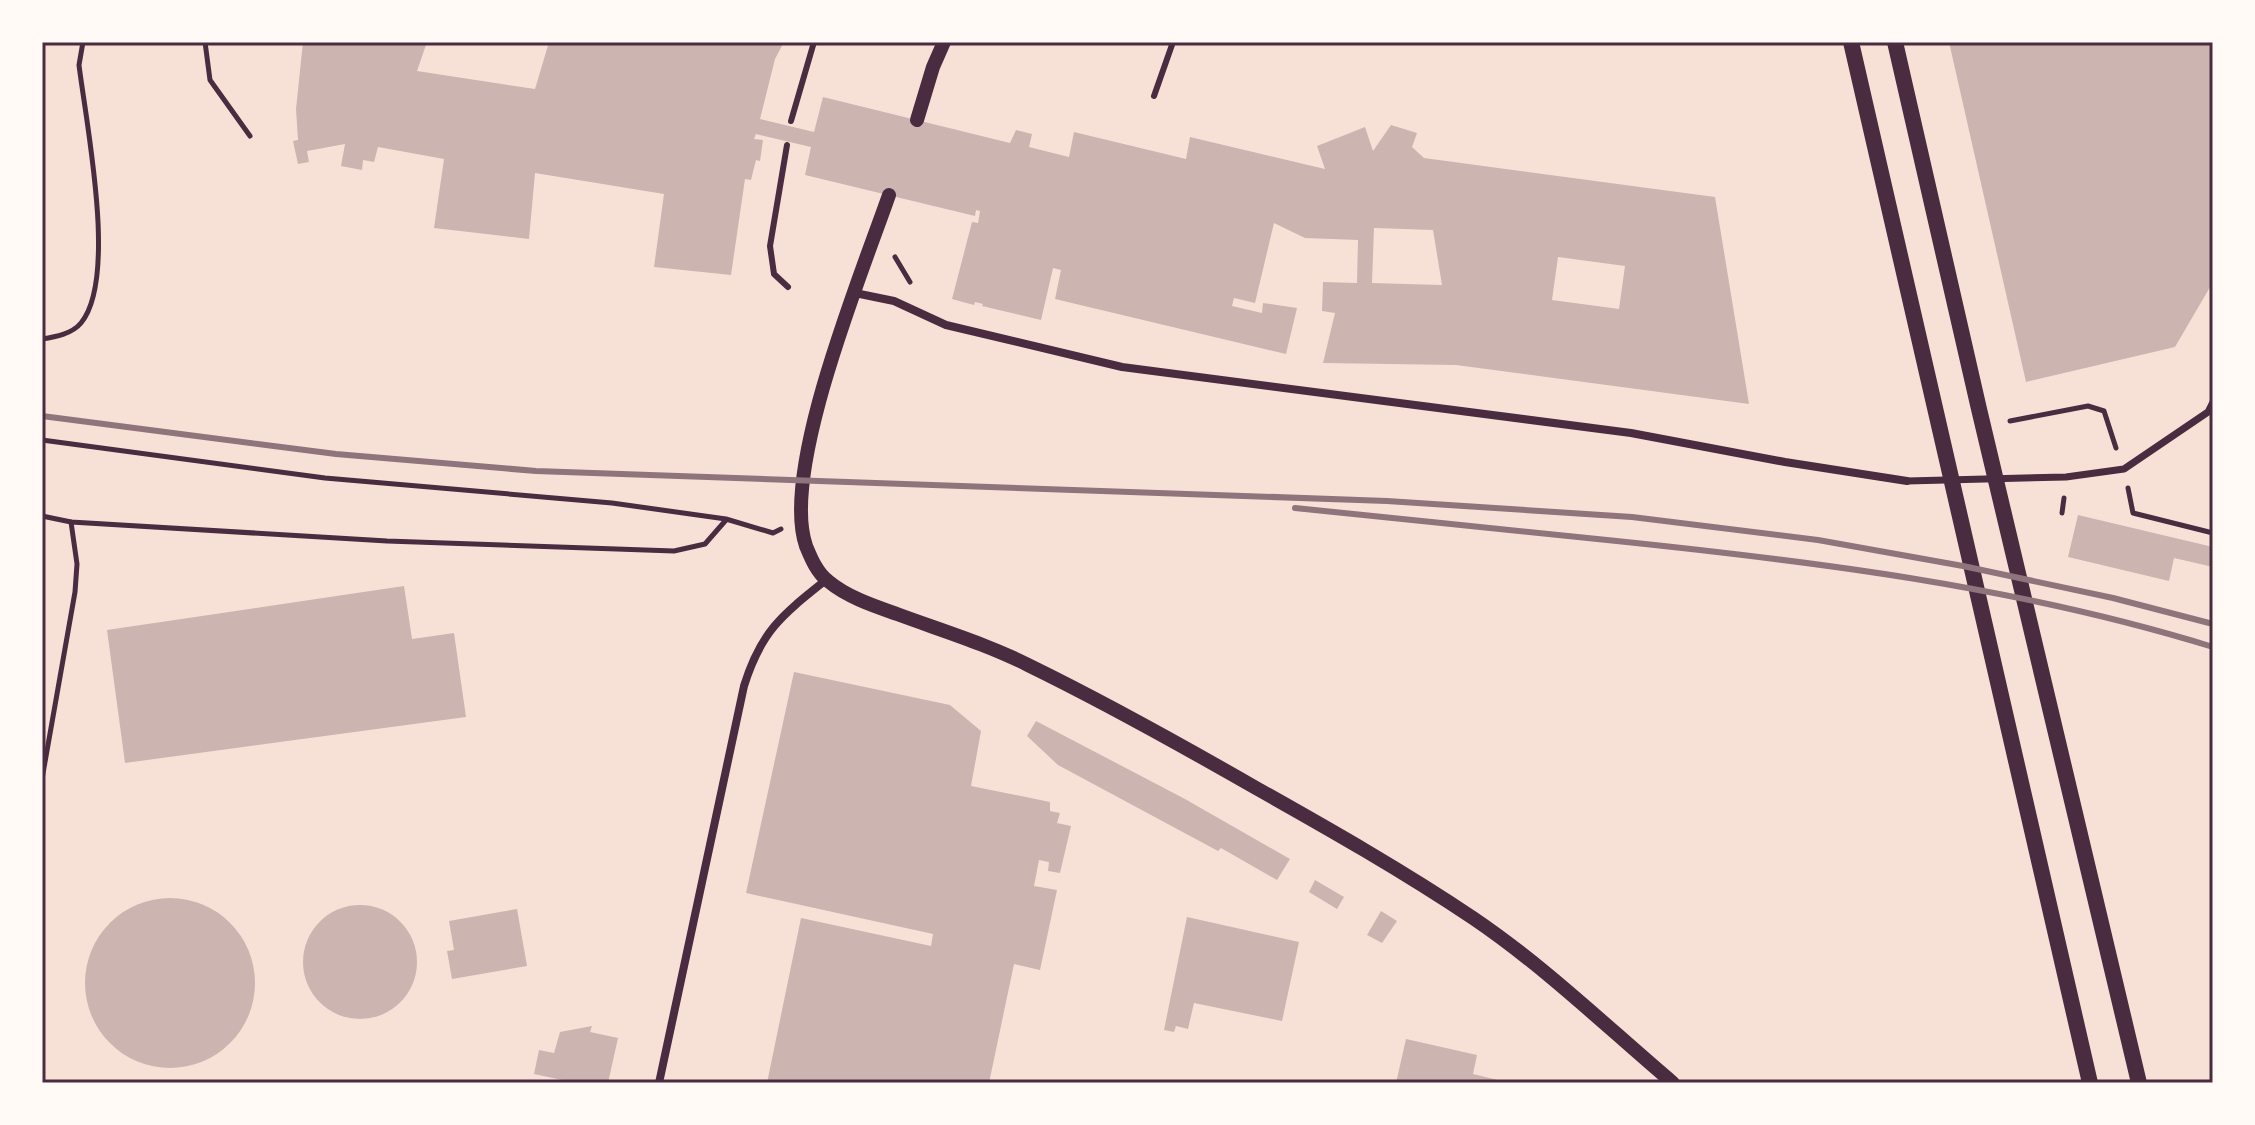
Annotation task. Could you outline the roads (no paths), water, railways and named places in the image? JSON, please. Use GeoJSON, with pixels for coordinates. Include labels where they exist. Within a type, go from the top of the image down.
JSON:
{"type":"FeatureCollection","features":[{"type":"Feature","properties":{"kind":"main road"},"geometry":{"type":"LineString","coordinates":[[1851,42],[2090,1083]]}},
{"type":"Feature","properties":{"kind":"main road"},"geometry":{"type":"LineString","coordinates":[[1895,42],[2139,1083]]}},
{"type":"Feature","properties":{"kind":"street"},"geometry":{"type":"LineString","coordinates":[[917,120],[944,42]]}},
{"type":"Feature","properties":{"kind":"street"},"geometry":{"type":"LineString","coordinates":[[889,195],[837,344],[802,482],[801,520],[809,551],[826,580],[878,607],[1020,660],[1114,707],[1333,832],[1474,918],[1673,1083]]}},
{"type":"Feature","properties":{"kind":"street"},"geometry":{"type":"LineString","coordinates":[[855,293],[894,301],[946,325],[1122,367],[1631,433],[1907,481],[2066,477],[2124,469],[2208,412],[2213,402]]}},
{"type":"Feature","properties":{"kind":"street"},"geometry":{"type":"LineString","coordinates":[[659,1083],[751,664],[760,643],[774,624],[826,580]]}},
{"type":"Feature","properties":{"kind":"lane"},"geometry":{"type":"LineString","coordinates":[[791,121],[814,42]]}},
{"type":"Feature","properties":{"kind":"lane"},"geometry":{"type":"LineString","coordinates":[[1154,96],[1173,42]]}},
{"type":"Feature","properties":{"kind":"lane"},"geometry":{"type":"LineString","coordinates":[[787,145],[770,246],[774,274],[788,287]]}},
{"type":"Feature","properties":{"kind":"railway"},"geometry":{"type":"LineString","coordinates":[[42,416],[336,454],[536,471],[1387,501],[1632,517],[1818,540],[1963,566],[2113,598],[2213,624]]}},
{"type":"Feature","properties":{"kind":"railway"},"geometry":{"type":"LineString","coordinates":[[1295,508],[1684,548],[1913,578],[2064,608],[2213,647]]}}]}
